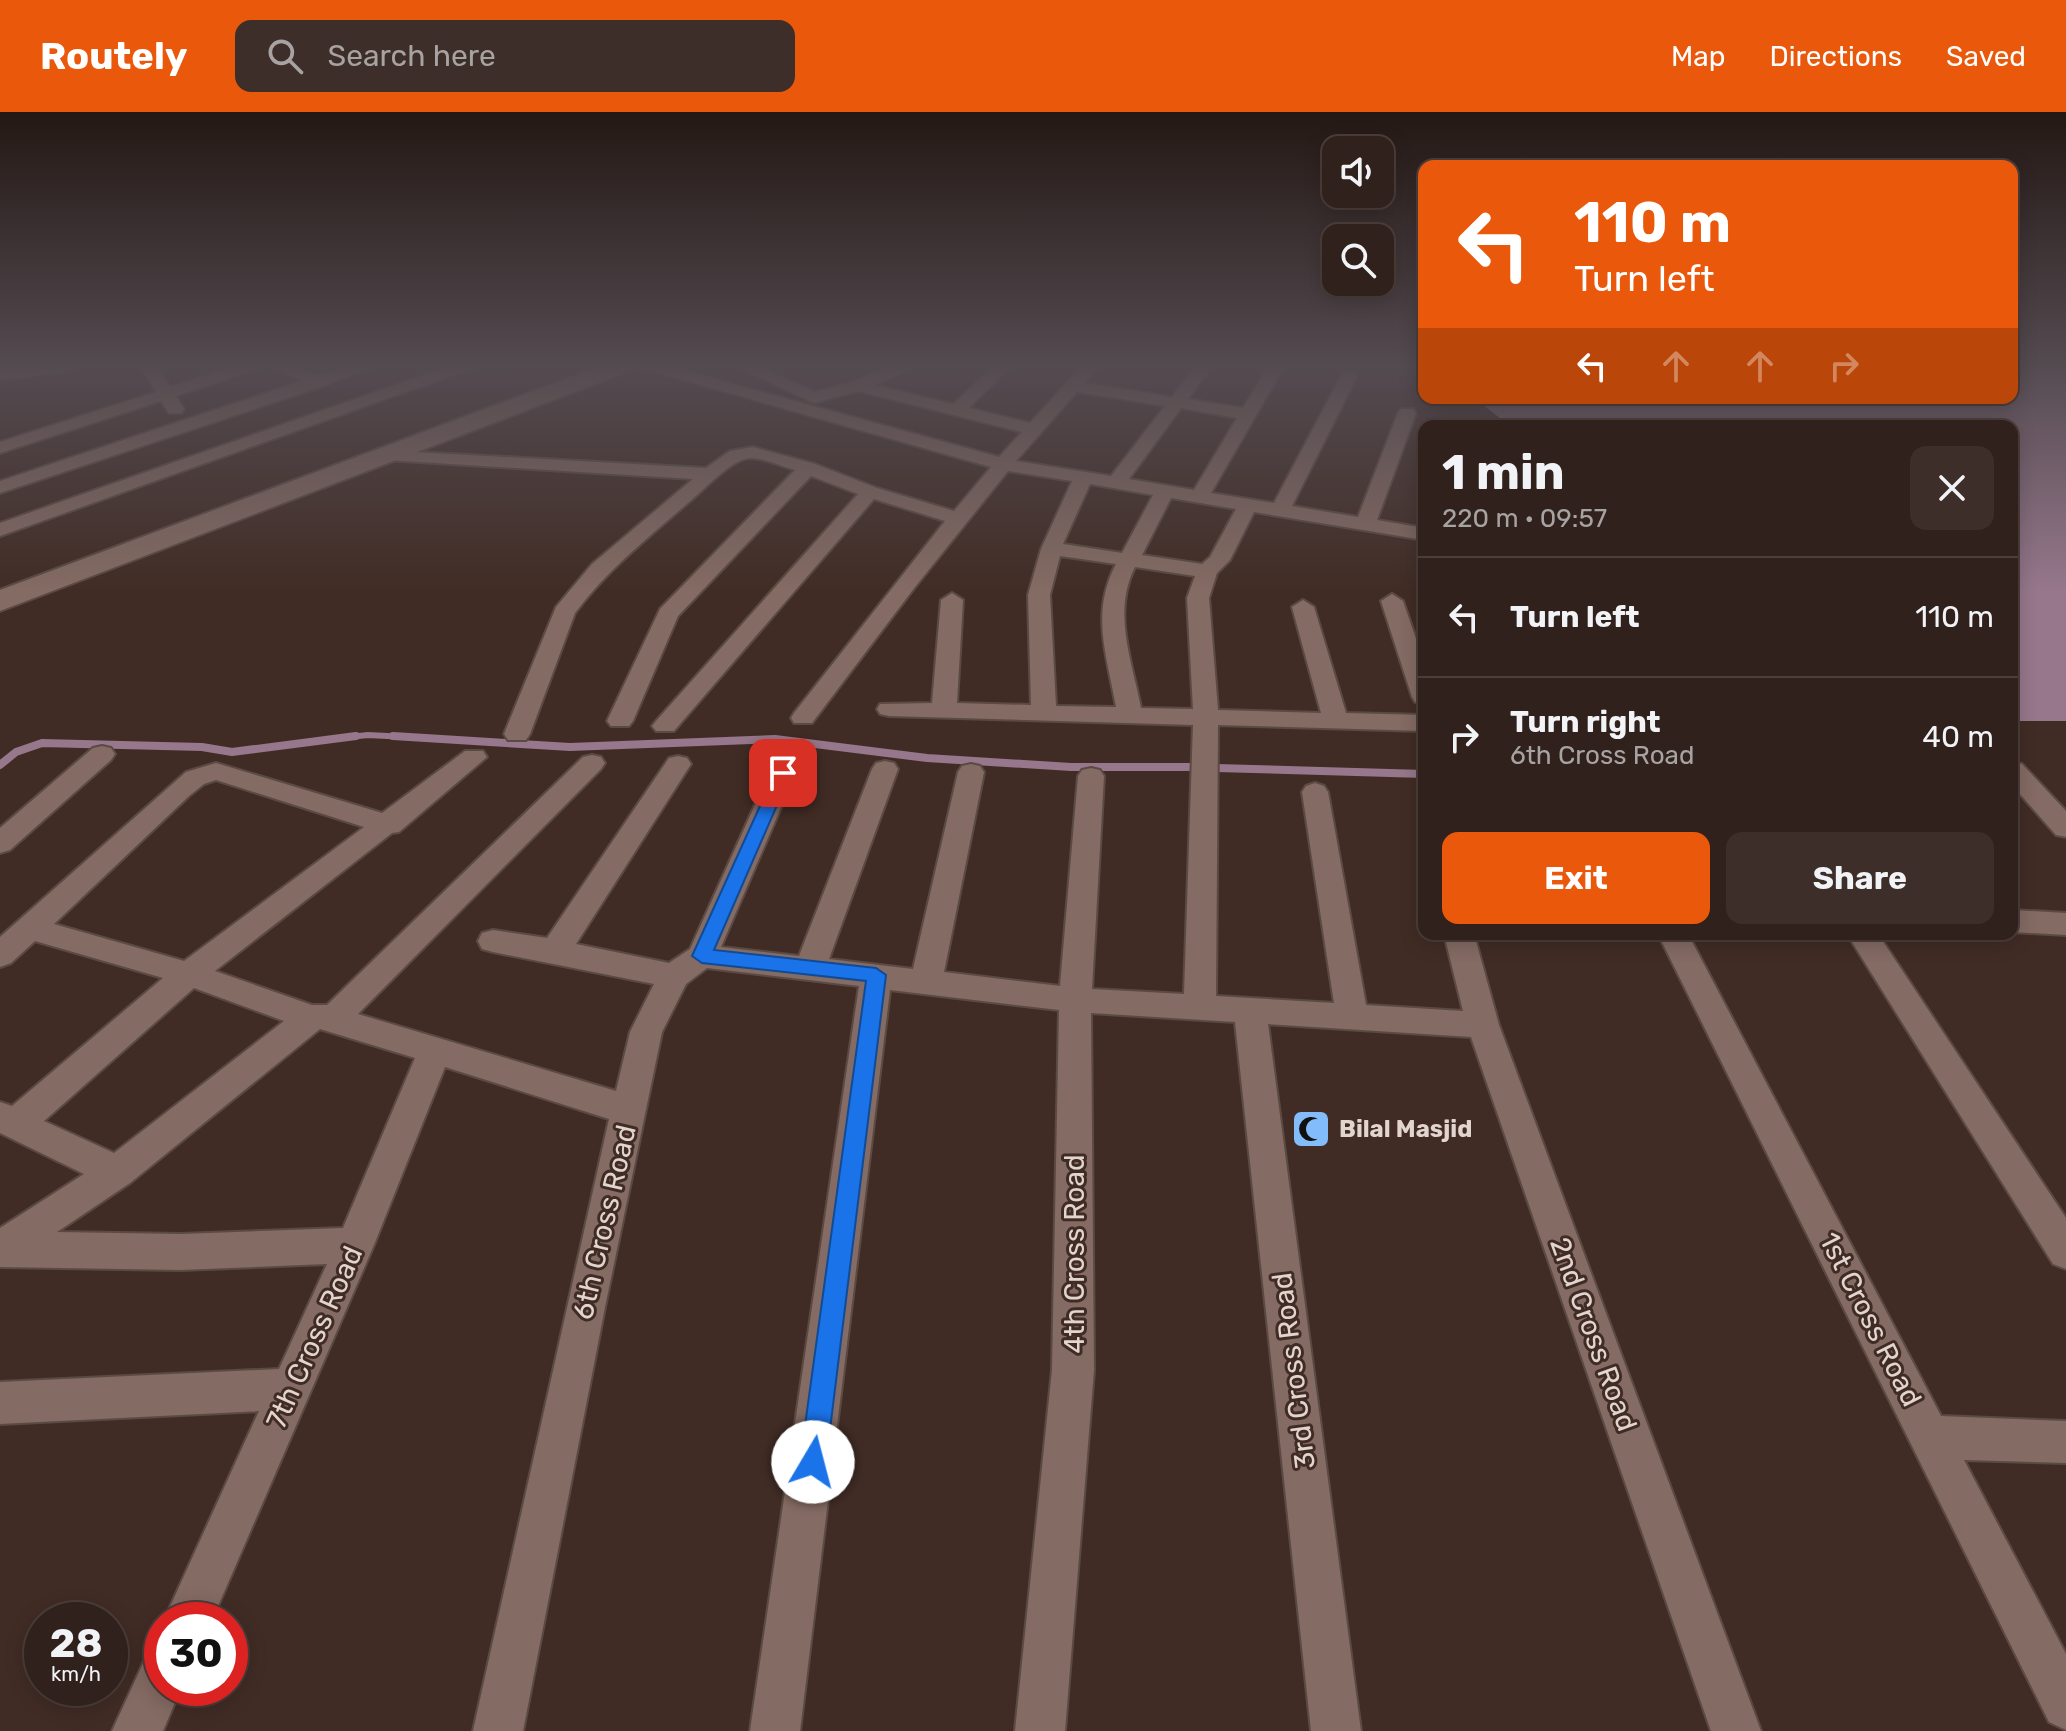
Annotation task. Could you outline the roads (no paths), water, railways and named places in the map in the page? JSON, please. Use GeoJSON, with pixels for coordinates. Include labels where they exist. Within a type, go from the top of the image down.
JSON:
{"type":"FeatureCollection","features":[{"type":"Feature","properties":{"kind":"street"},"geometry":{"type":"LineString","coordinates":[[0,487],[143,441]]}},
{"type":"Feature","properties":{"kind":"street"},"geometry":{"type":"LineString","coordinates":[[195,441],[207,458]]}},
{"type":"Feature","properties":{"kind":"street"},"geometry":{"type":"LineString","coordinates":[[0,530],[256,441]]}},
{"type":"Feature","properties":{"kind":"street"},"geometry":{"type":"LineString","coordinates":[[0,588],[393,441]]}},
{"type":"Feature","properties":{"kind":"street"},"geometry":{"type":"LineString","coordinates":[[0,601],[422,441]]}},
{"type":"Feature","properties":{"kind":"street"},"geometry":{"type":"LineString","coordinates":[[919,441],[1002,464],[1418,533]]}},
{"type":"Feature","properties":{"kind":"street"},"geometry":{"type":"LineString","coordinates":[[803,718],[866,633],[1021,441]]}},
{"type":"Feature","properties":{"kind":"street"},"geometry":{"type":"LineString","coordinates":[[1116,483],[1148,441]]}},
{"type":"Feature","properties":{"kind":"street"},"geometry":{"type":"LineString","coordinates":[[1199,497],[1232,441]]}},
{"type":"Feature","properties":{"kind":"street"},"geometry":{"type":"LineString","coordinates":[[1280,510],[1316,441]]}},
{"type":"Feature","properties":{"kind":"street"},"geometry":{"type":"LineString","coordinates":[[1365,524],[1397,441]]}},
{"type":"Feature","properties":{"kind":"street"},"geometry":{"type":"LineString","coordinates":[[517,734],[564,612],[579,592],[600,569],[710,474],[737,455],[753,453],[808,468],[870,492],[958,519]]}},
{"type":"Feature","properties":{"kind":"street"},"geometry":{"type":"LineString","coordinates":[[386,454],[710,474]]}},
{"type":"Feature","properties":{"kind":"street"},"geometry":{"type":"LineString","coordinates":[[620,721],[668,614],[808,468]]}},
{"type":"Feature","properties":{"kind":"street"},"geometry":{"type":"LineString","coordinates":[[1044,713],[1039,595],[1051,549],[1083,478]]}},
{"type":"Feature","properties":{"kind":"street"},"geometry":{"type":"LineString","coordinates":[[1130,715],[1111,613],[1115,586],[1165,491]]}},
{"type":"Feature","properties":{"kind":"street"},"geometry":{"type":"LineString","coordinates":[[665,726],[870,492]]}},
{"type":"Feature","properties":{"kind":"street"},"geometry":{"type":"LineString","coordinates":[[1200,1008],[1206,717],[1198,598],[1207,571],[1224,552],[1248,505]]}},
{"type":"Feature","properties":{"kind":"street"},"geometry":{"type":"LineString","coordinates":[[1051,549],[1207,571]]}},
{"type":"Feature","properties":{"kind":"street"},"geometry":{"type":"LineString","coordinates":[[944,710],[952,600]]}},
{"type":"Feature","properties":{"kind":"street"},"geometry":{"type":"LineString","coordinates":[[1392,601],[1418,679]]}},
{"type":"Feature","properties":{"kind":"street"},"geometry":{"type":"LineString","coordinates":[[1303,607],[1336,720]]}},
{"type":"Feature","properties":{"kind":"street"},"geometry":{"type":"LineString","coordinates":[[889,709],[1418,723]]}},
{"type":"Feature","properties":{"kind":"street","name":"6th Cross Road"},"geometry":{"type":"LineString","coordinates":[[498,1731],[585,1307],[646,1032],[688,966],[794,747]]}},
{"type":"Feature","properties":{"kind":"street"},"geometry":{"type":"LineString","coordinates":[[0,843],[102,754]]}},
{"type":"Feature","properties":{"kind":"street"},"geometry":{"type":"LineString","coordinates":[[117,1172],[7,1121],[189,974],[389,825],[474,757]]}},
{"type":"Feature","properties":{"kind":"street"},"geometry":{"type":"LineString","coordinates":[[355,1245],[181,1252],[0,1249],[117,1172],[322,1019],[592,763]]}},
{"type":"Feature","properties":{"kind":"street"},"geometry":{"type":"LineString","coordinates":[[555,951],[678,764]]}},
{"type":"Feature","properties":{"kind":"street"},"geometry":{"type":"LineString","coordinates":[[810,968],[885,769]]}},
{"type":"Feature","properties":{"kind":"street"},"geometry":{"type":"LineString","coordinates":[[0,955],[195,778],[216,771],[389,825]]}},
{"type":"Feature","properties":{"kind":"street"},"geometry":{"type":"LineString","coordinates":[[926,982],[971,772]]}},
{"type":"Feature","properties":{"kind":"street","name":"4th Cross Road"},"geometry":{"type":"LineString","coordinates":[[1040,1731],[1073,1370],[1075,1000],[1091,776]]}},
{"type":"Feature","properties":{"kind":"street"},"geometry":{"type":"LineString","coordinates":[[2018,776],[2066,828]]}},
{"type":"Feature","properties":{"kind":"street"},"geometry":{"type":"LineString","coordinates":[[1315,792],[1352,1017]]}},
{"type":"Feature","properties":{"kind":"street"},"geometry":{"type":"LineString","coordinates":[[2018,806],[2046,808]]}},
{"type":"Feature","properties":{"kind":"street"},"geometry":{"type":"LineString","coordinates":[[0,921],[189,974],[322,1019],[629,1110]]}},
{"type":"Feature","properties":{"kind":"street"},"geometry":{"type":"LineString","coordinates":[[2018,921],[2066,924]]}},
{"type":"Feature","properties":{"kind":"street","name":"2nd Cross Road"},"geometry":{"type":"LineString","coordinates":[[1461,940],[1483,1025],[1736,1731]]}},
{"type":"Feature","properties":{"kind":"street","name":"1st Cross Road"},"geometry":{"type":"LineString","coordinates":[[1676,940],[2066,1705]]}},
{"type":"Feature","properties":{"kind":"street"},"geometry":{"type":"LineString","coordinates":[[1866,940],[2066,1251]]}},
{"type":"Feature","properties":{"kind":"street"},"geometry":{"type":"LineString","coordinates":[[493,941],[688,966],[810,968],[1075,1000],[1483,1025]]}},
{"type":"Feature","properties":{"kind":"street"},"geometry":{"type":"LineString","coordinates":[[775,1731],[876,975]]}},
{"type":"Feature","properties":{"kind":"street","name":"3rd Cross Road"},"geometry":{"type":"LineString","coordinates":[[1250,1011],[1336,1731]]}},
{"type":"Feature","properties":{"kind":"street","name":"7th Cross Road"},"geometry":{"type":"LineString","coordinates":[[196,1602],[355,1245],[435,1051]]}},
{"type":"Feature","properties":{"kind":"street"},"geometry":{"type":"LineString","coordinates":[[0,1403],[292,1389]]}},
{"type":"Feature","properties":{"kind":"street"},"geometry":{"type":"LineString","coordinates":[[1930,1437],[2066,1442]]}},
{"type":"Feature","properties":{"kind":"street"},"geometry":{"type":"LineString","coordinates":[[137,1731],[148,1706]]}},
{"type":"Feature","properties":{"kind":"waterway"},"geometry":{"type":"LineString","coordinates":[[343,738],[368,735],[421,738]]}},
{"type":"Feature","properties":{"kind":"waterway"},"geometry":{"type":"LineString","coordinates":[[343,738],[356,736]]}},
{"type":"Feature","properties":{"kind":"waterway"},"geometry":{"type":"LineString","coordinates":[[393,736],[421,738]]}},
{"type":"Feature","properties":{"kind":"waterway"},"geometry":{"type":"LineString","coordinates":[[0,765],[16,752],[42,743],[202,747],[232,752],[343,738]]}},
{"type":"Feature","properties":{"kind":"waterway"},"geometry":{"type":"LineString","coordinates":[[421,738],[426,738]]}},
{"type":"Feature","properties":{"kind":"waterway"},"geometry":{"type":"LineString","coordinates":[[421,738],[570,747],[775,739],[927,758],[1071,767],[1200,767]]}},
{"type":"Feature","properties":{"kind":"waterway"},"geometry":{"type":"LineString","coordinates":[[1216,768],[1418,774]]}},
{"type":"Feature","properties":{"kind":"place","name":"Bilal Masjid"},"geometry":{"type":"Point","coordinates":[1311,1129]}}]}
